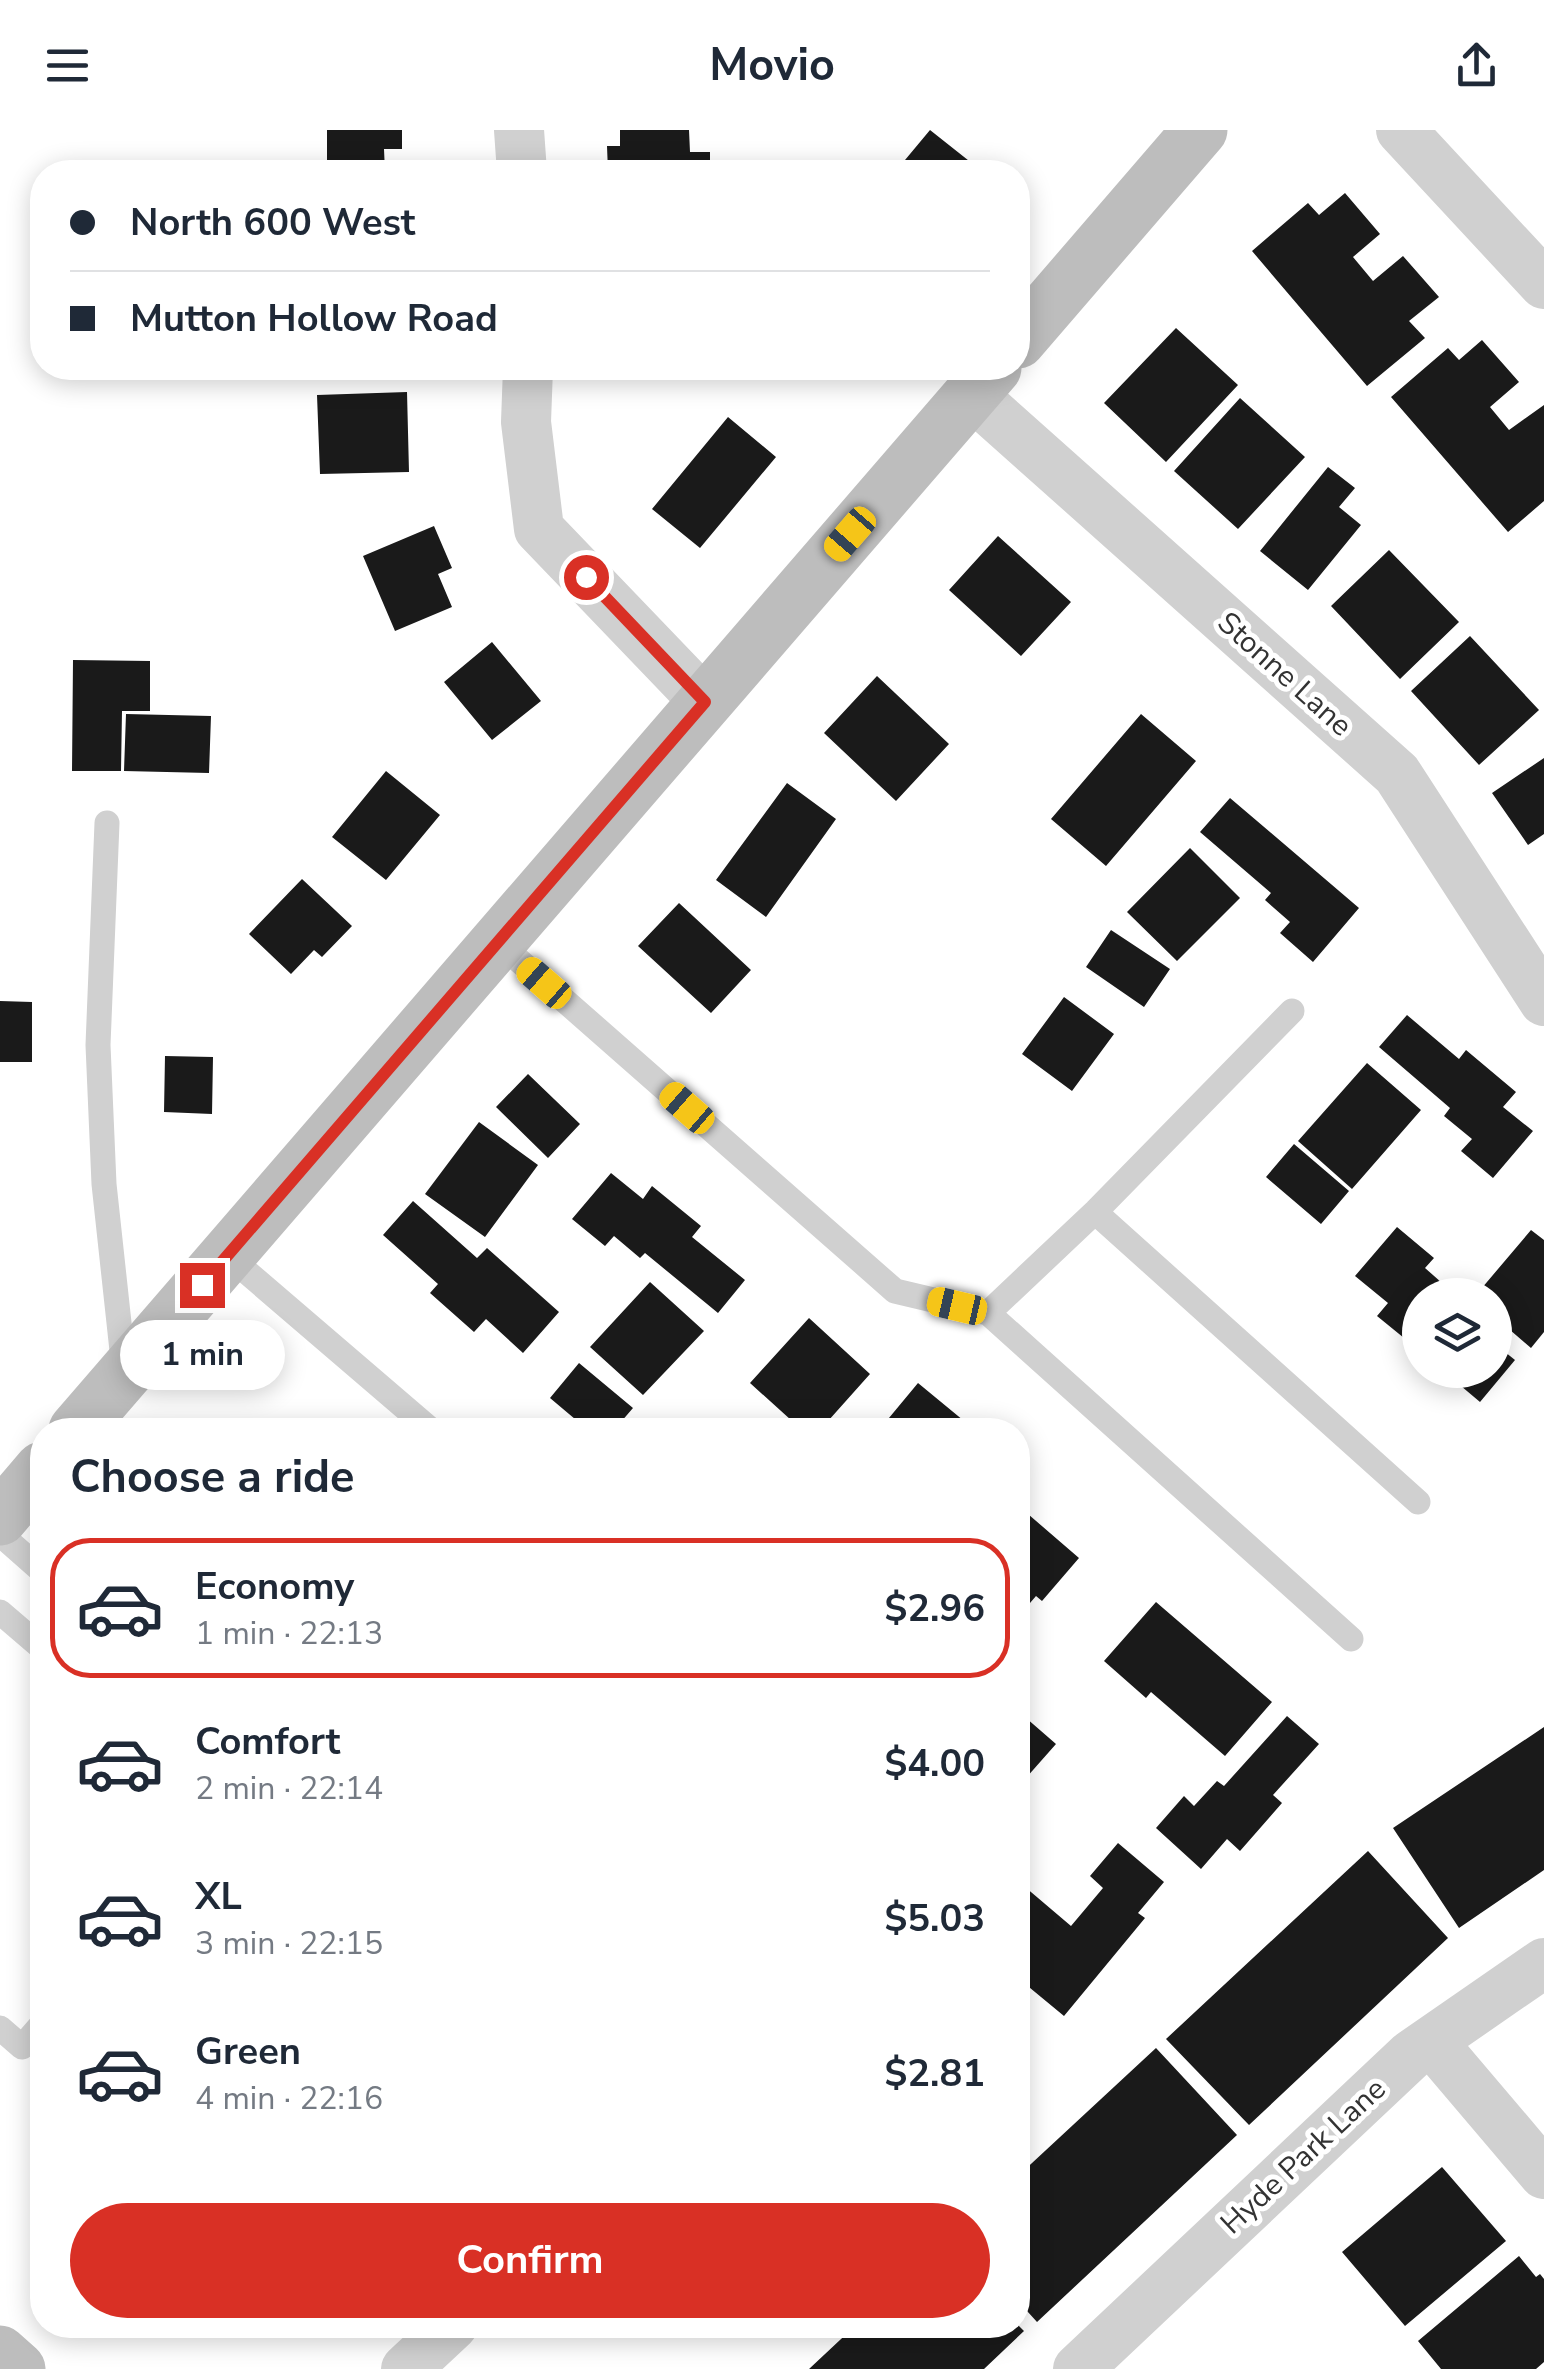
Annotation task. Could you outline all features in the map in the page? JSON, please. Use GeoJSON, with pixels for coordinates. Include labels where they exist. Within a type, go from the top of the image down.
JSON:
{"type":"FeatureCollection","features":[{"type":"Feature","properties":{"kind":"street"},"geometry":{"type":"LineString","coordinates":[[519,130],[521,160]]}},
{"type":"Feature","properties":{"kind":"street"},"geometry":{"type":"LineString","coordinates":[[1030,327],[1200,130]]}},
{"type":"Feature","properties":{"kind":"street"},"geometry":{"type":"LineString","coordinates":[[1401,130],[1544,284]]}},
{"type":"Feature","properties":{"kind":"street"},"geometry":{"type":"LineString","coordinates":[[528,380],[526,422],[540,529],[705,702]]}},
{"type":"Feature","properties":{"kind":"street"},"geometry":{"type":"LineString","coordinates":[[86,1418],[983,381]]}},
{"type":"Feature","properties":{"kind":"street","name":"Stonne Lane"},"geometry":{"type":"LineString","coordinates":[[983,381],[1397,774],[1544,1002]]}},
{"type":"Feature","properties":{"kind":"street"},"geometry":{"type":"LineString","coordinates":[[0,1518],[30,1483]]}},
{"type":"Feature","properties":{"kind":"street","name":"Hyde Park Lane"},"geometry":{"type":"LineString","coordinates":[[1078,2369],[1410,2054],[1544,1963]]}},
{"type":"Feature","properties":{"kind":"street"},"geometry":{"type":"LineString","coordinates":[[1431,2041],[1544,2174]]}},
{"type":"Feature","properties":{"kind":"street"},"geometry":{"type":"LineString","coordinates":[[406,2369],[438,2338]]}},
{"type":"Feature","properties":{"kind":"street"},"geometry":{"type":"LineString","coordinates":[[0,2353],[18,2369]]}},
{"type":"Feature","properties":{"kind":"lane"},"geometry":{"type":"LineString","coordinates":[[107,822],[98,1045],[104,1184],[124,1374]]}},
{"type":"Feature","properties":{"kind":"lane"},"geometry":{"type":"LineString","coordinates":[[498,942],[895,1291],[988,1313],[1350,1639]]}},
{"type":"Feature","properties":{"kind":"lane"},"geometry":{"type":"LineString","coordinates":[[988,1313],[1094,1212],[1292,1011]]}},
{"type":"Feature","properties":{"kind":"lane"},"geometry":{"type":"LineString","coordinates":[[1094,1212],[1418,1502]]}},
{"type":"Feature","properties":{"kind":"lane"},"geometry":{"type":"LineString","coordinates":[[227,1255],[417,1418]]}},
{"type":"Feature","properties":{"kind":"lane"},"geometry":{"type":"LineString","coordinates":[[0,1534],[30,1560]]}},
{"type":"Feature","properties":{"kind":"lane"},"geometry":{"type":"LineString","coordinates":[[0,1612],[30,1638]]}},
{"type":"Feature","properties":{"kind":"lane"},"geometry":{"type":"LineString","coordinates":[[0,2028],[22,2047],[30,2038]]}},
{"type":"Feature","properties":{"kind":"building"},"geometry":{"type":"Polygon","coordinates":[[[327,130],[402,130],[402,149],[384,149],[384,160],[327,160],[327,130]]]}},
{"type":"Feature","properties":{"kind":"building"},"geometry":{"type":"Polygon","coordinates":[[[620,130],[689,130],[690,152],[710,152],[710,160],[608,160],[607,146],[620,146],[620,130]]]}},
{"type":"Feature","properties":{"kind":"building"},"geometry":{"type":"Polygon","coordinates":[[[930,130],[968,160],[905,160],[930,130]]]}},
{"type":"Feature","properties":{"kind":"building"},"geometry":{"type":"Polygon","coordinates":[[[1345,193],[1380,234],[1353,257],[1373,281],[1403,256],[1439,297],[1409,321],[1425,338],[1367,386],[1252,251],[1308,203],[1319,215],[1345,193]]]}},
{"type":"Feature","properties":{"kind":"building"},"geometry":{"type":"Polygon","coordinates":[[[1176,328],[1238,385],[1166,462],[1104,403],[1176,328]]]}},
{"type":"Feature","properties":{"kind":"building"},"geometry":{"type":"Polygon","coordinates":[[[1482,340],[1519,382],[1490,407],[1509,430],[1544,405],[1544,501],[1508,532],[1391,397],[1448,348],[1459,360],[1482,340]]]}},
{"type":"Feature","properties":{"kind":"building"},"geometry":{"type":"Polygon","coordinates":[[[407,392],[409,472],[320,474],[317,395],[407,392]]]}},
{"type":"Feature","properties":{"kind":"building"},"geometry":{"type":"Polygon","coordinates":[[[1240,398],[1305,457],[1238,529],[1174,471],[1240,398]]]}},
{"type":"Feature","properties":{"kind":"building"},"geometry":{"type":"Polygon","coordinates":[[[728,417],[776,457],[700,548],[652,509],[728,417]]]}},
{"type":"Feature","properties":{"kind":"building"},"geometry":{"type":"Polygon","coordinates":[[[1328,467],[1355,488],[1339,507],[1361,525],[1308,590],[1260,551],[1328,467]]]}},
{"type":"Feature","properties":{"kind":"building"},"geometry":{"type":"Polygon","coordinates":[[[434,526],[452,568],[438,574],[452,607],[395,631],[363,556],[434,526]]]}},
{"type":"Feature","properties":{"kind":"building"},"geometry":{"type":"Polygon","coordinates":[[[998,536],[1071,602],[1021,656],[949,590],[998,536]]]}},
{"type":"Feature","properties":{"kind":"building"},"geometry":{"type":"Polygon","coordinates":[[[1389,550],[1459,622],[1400,679],[1331,606],[1389,550]]]}},
{"type":"Feature","properties":{"kind":"building"},"geometry":{"type":"Polygon","coordinates":[[[1470,636],[1539,710],[1479,765],[1411,691],[1470,636]]]}},
{"type":"Feature","properties":{"kind":"building"},"geometry":{"type":"Polygon","coordinates":[[[492,642],[541,701],[492,740],[444,682],[492,642]]]}},
{"type":"Feature","properties":{"kind":"building"},"geometry":{"type":"Polygon","coordinates":[[[73,660],[150,661],[150,711],[122,711],[121,771],[72,771],[73,660]]]}},
{"type":"Feature","properties":{"kind":"building"},"geometry":{"type":"Polygon","coordinates":[[[877,676],[949,744],[896,801],[824,733],[877,676]]]}},
{"type":"Feature","properties":{"kind":"building"},"geometry":{"type":"Polygon","coordinates":[[[126,714],[211,716],[209,773],[124,771],[126,714]]]}},
{"type":"Feature","properties":{"kind":"building"},"geometry":{"type":"Polygon","coordinates":[[[1141,714],[1196,761],[1106,866],[1051,819],[1141,714]]]}},
{"type":"Feature","properties":{"kind":"building"},"geometry":{"type":"Polygon","coordinates":[[[1544,758],[1544,834],[1528,845],[1492,793],[1544,758]]]}},
{"type":"Feature","properties":{"kind":"building"},"geometry":{"type":"Polygon","coordinates":[[[386,771],[440,815],[386,880],[332,837],[386,771]]]}},
{"type":"Feature","properties":{"kind":"building"},"geometry":{"type":"Polygon","coordinates":[[[787,783],[836,819],[766,917],[716,880],[787,783]]]}},
{"type":"Feature","properties":{"kind":"building"},"geometry":{"type":"Polygon","coordinates":[[[1230,798],[1359,908],[1313,962],[1280,933],[1290,922],[1265,900],[1271,893],[1200,832],[1230,798]]]}},
{"type":"Feature","properties":{"kind":"building"},"geometry":{"type":"Polygon","coordinates":[[[1190,848],[1240,898],[1177,961],[1127,912],[1190,848]]]}},
{"type":"Feature","properties":{"kind":"building"},"geometry":{"type":"Polygon","coordinates":[[[302,879],[352,926],[322,957],[314,950],[291,974],[249,934],[302,879]]]}},
{"type":"Feature","properties":{"kind":"building"},"geometry":{"type":"Polygon","coordinates":[[[679,903],[751,970],[711,1013],[638,946],[679,903]]]}},
{"type":"Feature","properties":{"kind":"building"},"geometry":{"type":"Polygon","coordinates":[[[1111,930],[1170,969],[1144,1007],[1086,967],[1111,930]]]}},
{"type":"Feature","properties":{"kind":"building"},"geometry":{"type":"Polygon","coordinates":[[[1064,997],[1114,1034],[1072,1091],[1022,1054],[1064,997]]]}},
{"type":"Feature","properties":{"kind":"building"},"geometry":{"type":"Polygon","coordinates":[[[0,1001],[32,1002],[32,1062],[0,1062],[0,1001]]]}},
{"type":"Feature","properties":{"kind":"building"},"geometry":{"type":"Polygon","coordinates":[[[1407,1015],[1459,1059],[1466,1050],[1516,1092],[1503,1107],[1533,1131],[1493,1178],[1461,1151],[1472,1139],[1444,1116],[1450,1108],[1379,1047],[1407,1015]]]}},
{"type":"Feature","properties":{"kind":"building"},"geometry":{"type":"Polygon","coordinates":[[[165,1056],[213,1057],[212,1114],[164,1112],[165,1056]]]}},
{"type":"Feature","properties":{"kind":"building"},"geometry":{"type":"Polygon","coordinates":[[[1367,1063],[1421,1110],[1352,1189],[1298,1141],[1367,1063]]]}},
{"type":"Feature","properties":{"kind":"building"},"geometry":{"type":"Polygon","coordinates":[[[528,1074],[580,1124],[548,1158],[496,1107],[528,1074]]]}},
{"type":"Feature","properties":{"kind":"building"},"geometry":{"type":"Polygon","coordinates":[[[479,1122],[538,1165],[485,1237],[425,1194],[479,1122]]]}},
{"type":"Feature","properties":{"kind":"building"},"geometry":{"type":"Polygon","coordinates":[[[1294,1144],[1349,1191],[1321,1224],[1266,1177],[1294,1144]]]}},
{"type":"Feature","properties":{"kind":"building"},"geometry":{"type":"Polygon","coordinates":[[[611,1173],[643,1199],[652,1186],[701,1226],[692,1237],[745,1280],[718,1313],[645,1253],[640,1258],[614,1236],[605,1246],[572,1219],[611,1173]]]}},
{"type":"Feature","properties":{"kind":"building"},"geometry":{"type":"Polygon","coordinates":[[[413,1201],[477,1258],[487,1248],[559,1312],[523,1353],[486,1319],[474,1332],[430,1293],[438,1284],[383,1235],[413,1201]]]}},
{"type":"Feature","properties":{"kind":"building"},"geometry":{"type":"Polygon","coordinates":[[[1397,1227],[1434,1258],[1425,1268],[1436,1278],[1402,1278],[1402,1336],[1377,1316],[1388,1303],[1355,1276],[1397,1227]]]}},
{"type":"Feature","properties":{"kind":"building"},"geometry":{"type":"Polygon","coordinates":[[[1531,1230],[1544,1240],[1544,1332],[1531,1348],[1512,1332],[1512,1278],[1490,1278],[1531,1230]]]}},
{"type":"Feature","properties":{"kind":"building"},"geometry":{"type":"Polygon","coordinates":[[[650,1282],[704,1331],[643,1395],[590,1347],[650,1282]]]}},
{"type":"Feature","properties":{"kind":"building"},"geometry":{"type":"Polygon","coordinates":[[[809,1318],[870,1374],[831,1418],[789,1418],[750,1383],[809,1318]]]}},
{"type":"Feature","properties":{"kind":"building"},"geometry":{"type":"Polygon","coordinates":[[[579,1363],[633,1408],[624,1418],[574,1418],[550,1398],[579,1363]]]}},
{"type":"Feature","properties":{"kind":"building"},"geometry":{"type":"Polygon","coordinates":[[[918,1383],[960,1418],[889,1418],[918,1383]]]}},
{"type":"Feature","properties":{"kind":"building"},"geometry":{"type":"Polygon","coordinates":[[[1463,1388],[1492,1388],[1480,1402],[1463,1388]]]}},
{"type":"Feature","properties":{"kind":"building"},"geometry":{"type":"Polygon","coordinates":[[[1030,1516],[1079,1558],[1042,1601],[1036,1596],[1030,1603],[1030,1516]]]}},
{"type":"Feature","properties":{"kind":"building"},"geometry":{"type":"Polygon","coordinates":[[[1156,1602],[1272,1702],[1225,1756],[1151,1692],[1146,1698],[1104,1661],[1156,1602]]]}},
{"type":"Feature","properties":{"kind":"building"},"geometry":{"type":"Polygon","coordinates":[[[1287,1716],[1319,1744],[1273,1795],[1282,1803],[1240,1851],[1227,1839],[1201,1869],[1156,1828],[1184,1796],[1194,1806],[1217,1781],[1224,1786],[1287,1716]]]}},
{"type":"Feature","properties":{"kind":"building"},"geometry":{"type":"Polygon","coordinates":[[[1030,1721],[1056,1744],[1030,1773],[1030,1721]]]}},
{"type":"Feature","properties":{"kind":"building"},"geometry":{"type":"Polygon","coordinates":[[[1544,1727],[1544,1870],[1459,1928],[1393,1828],[1544,1727]]]}},
{"type":"Feature","properties":{"kind":"building"},"geometry":{"type":"Polygon","coordinates":[[[1118,1843],[1164,1882],[1138,1913],[1145,1918],[1064,2016],[1030,1988],[1030,1891],[1071,1926],[1103,1888],[1090,1876],[1118,1843]]]}},
{"type":"Feature","properties":{"kind":"building"},"geometry":{"type":"Polygon","coordinates":[[[1368,1851],[1448,1938],[1249,2125],[1166,2039],[1368,1851]]]}},
{"type":"Feature","properties":{"kind":"building"},"geometry":{"type":"Polygon","coordinates":[[[1156,2048],[1237,2135],[1037,2322],[1030,2314],[1030,2165],[1156,2048]]]}},
{"type":"Feature","properties":{"kind":"building"},"geometry":{"type":"Polygon","coordinates":[[[1442,2167],[1506,2241],[1405,2326],[1342,2252],[1442,2167]]]}},
{"type":"Feature","properties":{"kind":"building"},"geometry":{"type":"Polygon","coordinates":[[[1519,2256],[1536,2277],[1540,2274],[1544,2279],[1544,2362],[1536,2369],[1441,2369],[1418,2341],[1519,2256]]]}},
{"type":"Feature","properties":{"kind":"building"},"geometry":{"type":"Polygon","coordinates":[[[842,2338],[1017,2338],[984,2369],[809,2369],[842,2338]]]}},
{"type":"Feature","properties":{"kind":"route"},"geometry":{"type":"LineString","coordinates":[[202,1285],[705,702],[586,577]]}}]}
